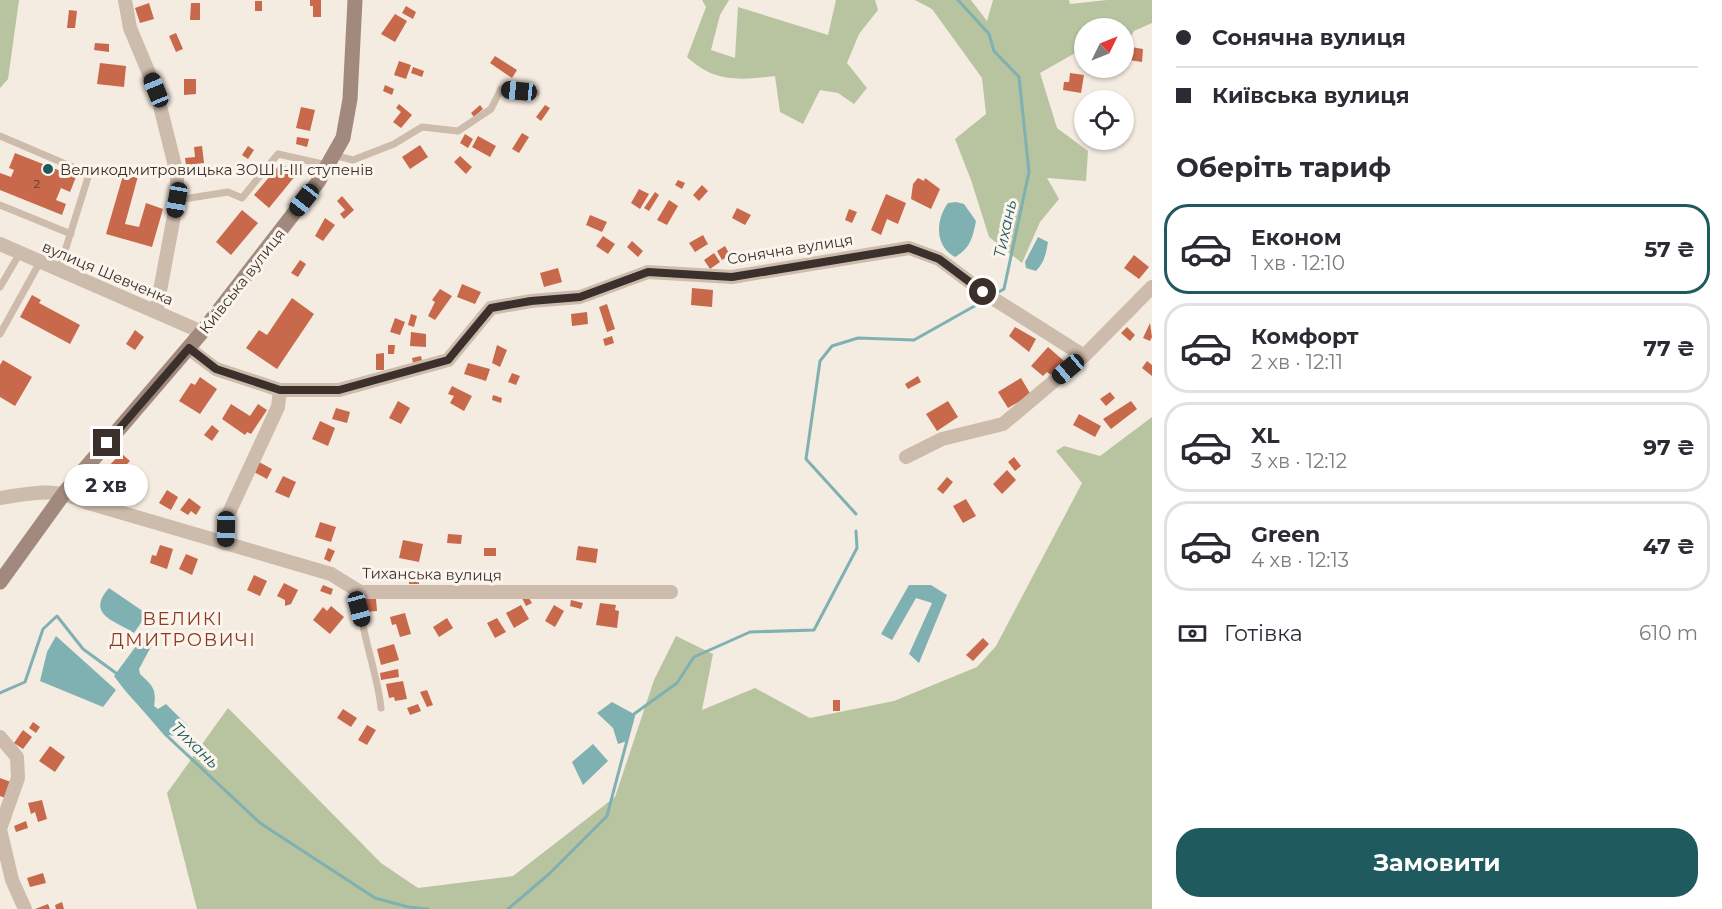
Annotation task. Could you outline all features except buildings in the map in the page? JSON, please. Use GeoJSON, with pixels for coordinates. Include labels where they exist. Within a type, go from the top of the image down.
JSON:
{"type":"FeatureCollection","features":[{"type":"Feature","properties":{"kind":"main road","name":"Київська вулиця"},"geometry":{"type":"LineString","coordinates":[[0,582],[65,492],[189,348],[318,182],[343,138],[350,99],[355,0]]}},
{"type":"Feature","properties":{"kind":"street"},"geometry":{"type":"LineString","coordinates":[[124,0],[130,28],[156,90],[177,174],[177,200],[156,312]]}},
{"type":"Feature","properties":{"kind":"street","name":"вулиця Шевченка"},"geometry":{"type":"LineString","coordinates":[[0,244],[202,332]]}},
{"type":"Feature","properties":{"kind":"street","name":"Сонячна вулиця"},"geometry":{"type":"LineString","coordinates":[[189,348],[216,369],[280,390],[339,390],[448,360],[491,308],[531,301],[580,297],[648,272],[732,277],[909,248],[939,259],[983,292],[1084,356]]}},
{"type":"Feature","properties":{"kind":"street"},"geometry":{"type":"LineString","coordinates":[[906,457],[942,439],[1004,424],[1084,356],[1152,287]]}},
{"type":"Feature","properties":{"kind":"street"},"geometry":{"type":"LineString","coordinates":[[226,541],[227,517],[278,407],[280,390]]}},
{"type":"Feature","properties":{"kind":"street"},"geometry":{"type":"LineString","coordinates":[[0,498],[29,493],[65,492]]}},
{"type":"Feature","properties":{"kind":"street","name":"Тиханська вулиця"},"geometry":{"type":"LineString","coordinates":[[65,492],[85,502],[226,541],[331,574],[360,592],[671,592]]}},
{"type":"Feature","properties":{"kind":"street"},"geometry":{"type":"LineString","coordinates":[[0,737],[17,757],[18,778],[0,829],[12,880],[26,909]]}},
{"type":"Feature","properties":{"kind":"lane"},"geometry":{"type":"LineString","coordinates":[[177,200],[228,192],[242,198],[278,154],[330,160],[353,160],[394,144],[422,127],[458,130],[491,108],[501,89],[536,93]]}},
{"type":"Feature","properties":{"kind":"lane"},"geometry":{"type":"LineString","coordinates":[[0,136],[89,174],[59,270]]}},
{"type":"Feature","properties":{"kind":"lane"},"geometry":{"type":"LineString","coordinates":[[0,205],[71,234]]}},
{"type":"Feature","properties":{"kind":"lane"},"geometry":{"type":"LineString","coordinates":[[0,287],[20,253]]}},
{"type":"Feature","properties":{"kind":"lane"},"geometry":{"type":"LineString","coordinates":[[0,334],[40,262]]}},
{"type":"Feature","properties":{"kind":"lane"},"geometry":{"type":"LineString","coordinates":[[360,592],[359,609],[378,681],[381,708]]}},
{"type":"Feature","properties":{"kind":"green space"},"geometry":{"type":"Polygon","coordinates":[[[0,0],[19,0],[8,79],[0,88],[0,0]]]}},
{"type":"Feature","properties":{"kind":"green space"},"geometry":{"type":"Polygon","coordinates":[[[702,0],[729,0],[720,15],[711,50],[735,58],[738,7],[828,35],[836,0],[875,0],[878,10],[859,34],[847,63],[867,88],[854,104],[838,93],[820,90],[803,124],[780,112],[775,76],[728,78],[708,72],[687,57],[706,7],[702,0]]]}},
{"type":"Feature","properties":{"kind":"green space"},"geometry":{"type":"Polygon","coordinates":[[[915,0],[971,0],[987,21],[993,0],[1069,0],[1070,4],[1107,0],[1152,0],[1152,23],[1134,31],[1134,18],[1074,18],[1074,54],[1040,73],[1057,128],[1074,141],[1074,150],[1088,151],[1086,181],[1047,178],[1059,199],[1040,222],[1022,263],[989,237],[955,139],[986,114],[982,78],[932,9],[915,0]]]}},
{"type":"Feature","properties":{"kind":"green space"},"geometry":{"type":"Polygon","coordinates":[[[1152,417],[1152,909],[197,909],[167,793],[228,708],[381,863],[418,888],[513,876],[615,797],[654,680],[676,636],[713,654],[702,710],[755,688],[810,718],[894,701],[977,667],[996,646],[1082,483],[1056,451],[1064,446],[1100,456],[1152,417]]]}},
{"type":"Feature","properties":{"kind":"water"},"geometry":{"type":"Polygon","coordinates":[[[948,203],[964,204],[976,221],[970,242],[955,257],[948,252],[941,240],[939,225],[948,203]]]}},
{"type":"Feature","properties":{"kind":"water"},"geometry":{"type":"Polygon","coordinates":[[[1038,237],[1048,242],[1044,258],[1036,271],[1026,268],[1025,262],[1038,237]]]}},
{"type":"Feature","properties":{"kind":"water"},"geometry":{"type":"Polygon","coordinates":[[[909,585],[931,585],[947,595],[919,663],[909,654],[932,603],[916,598],[892,640],[881,634],[909,585]]]}},
{"type":"Feature","properties":{"kind":"water"},"geometry":{"type":"Polygon","coordinates":[[[109,588],[147,614],[134,633],[112,621],[102,611],[100,605],[102,597],[109,588]]]}},
{"type":"Feature","properties":{"kind":"water"},"geometry":{"type":"Polygon","coordinates":[[[56,636],[116,690],[103,707],[40,681],[47,652],[56,636]]]}},
{"type":"Feature","properties":{"kind":"water"},"geometry":{"type":"Polygon","coordinates":[[[149,636],[154,641],[139,669],[140,674],[153,688],[154,706],[158,709],[166,704],[188,726],[180,736],[166,735],[114,676],[142,638],[149,636]]]}},
{"type":"Feature","properties":{"kind":"water"},"geometry":{"type":"Polygon","coordinates":[[[612,702],[634,714],[627,741],[618,744],[613,728],[597,713],[612,702]]]}},
{"type":"Feature","properties":{"kind":"water"},"geometry":{"type":"Polygon","coordinates":[[[593,744],[608,761],[583,785],[572,762],[593,744]]]}},
{"type":"Feature","properties":{"kind":"waterway","name":"Тихань"},"geometry":{"type":"LineString","coordinates":[[958,0],[989,34],[994,51],[1019,77],[1029,172],[1004,289],[995,294]]}},
{"type":"Feature","properties":{"kind":"waterway","name":"Тихань"},"geometry":{"type":"LineString","coordinates":[[856,514],[806,459],[820,361],[832,346],[858,338],[914,340],[987,299]]}},
{"type":"Feature","properties":{"kind":"waterway","name":"Тихань"},"geometry":{"type":"LineString","coordinates":[[508,909],[549,874],[607,816],[634,714],[677,683],[694,657],[750,632],[814,630],[857,548],[856,531]]}},
{"type":"Feature","properties":{"kind":"waterway","name":"Тихань"},"geometry":{"type":"LineString","coordinates":[[0,693],[25,682],[43,629],[57,616],[83,649],[120,676]]}},
{"type":"Feature","properties":{"kind":"waterway","name":"Тихань"},"geometry":{"type":"LineString","coordinates":[[141,706],[166,735],[260,823],[375,898],[408,907],[428,909]]}},
{"type":"Feature","properties":{"kind":"place","name":"Великодмитровицька ЗОШ І-ІІІ ступенів"},"geometry":{"type":"Point","coordinates":[48,169]}},
{"type":"Feature","properties":{"kind":"district","name":"ВЕЛИКІ ДМИТРОВИЧІ"},"geometry":{"type":"Point","coordinates":[183,629]}},
{"type":"Feature","properties":{"kind":"route"},"geometry":{"type":"LineString","coordinates":[[107,443],[189,348],[216,369],[280,390],[339,390],[448,360],[491,308],[531,301],[580,297],[648,272],[732,277],[909,248],[939,259],[983,292]]}}]}
